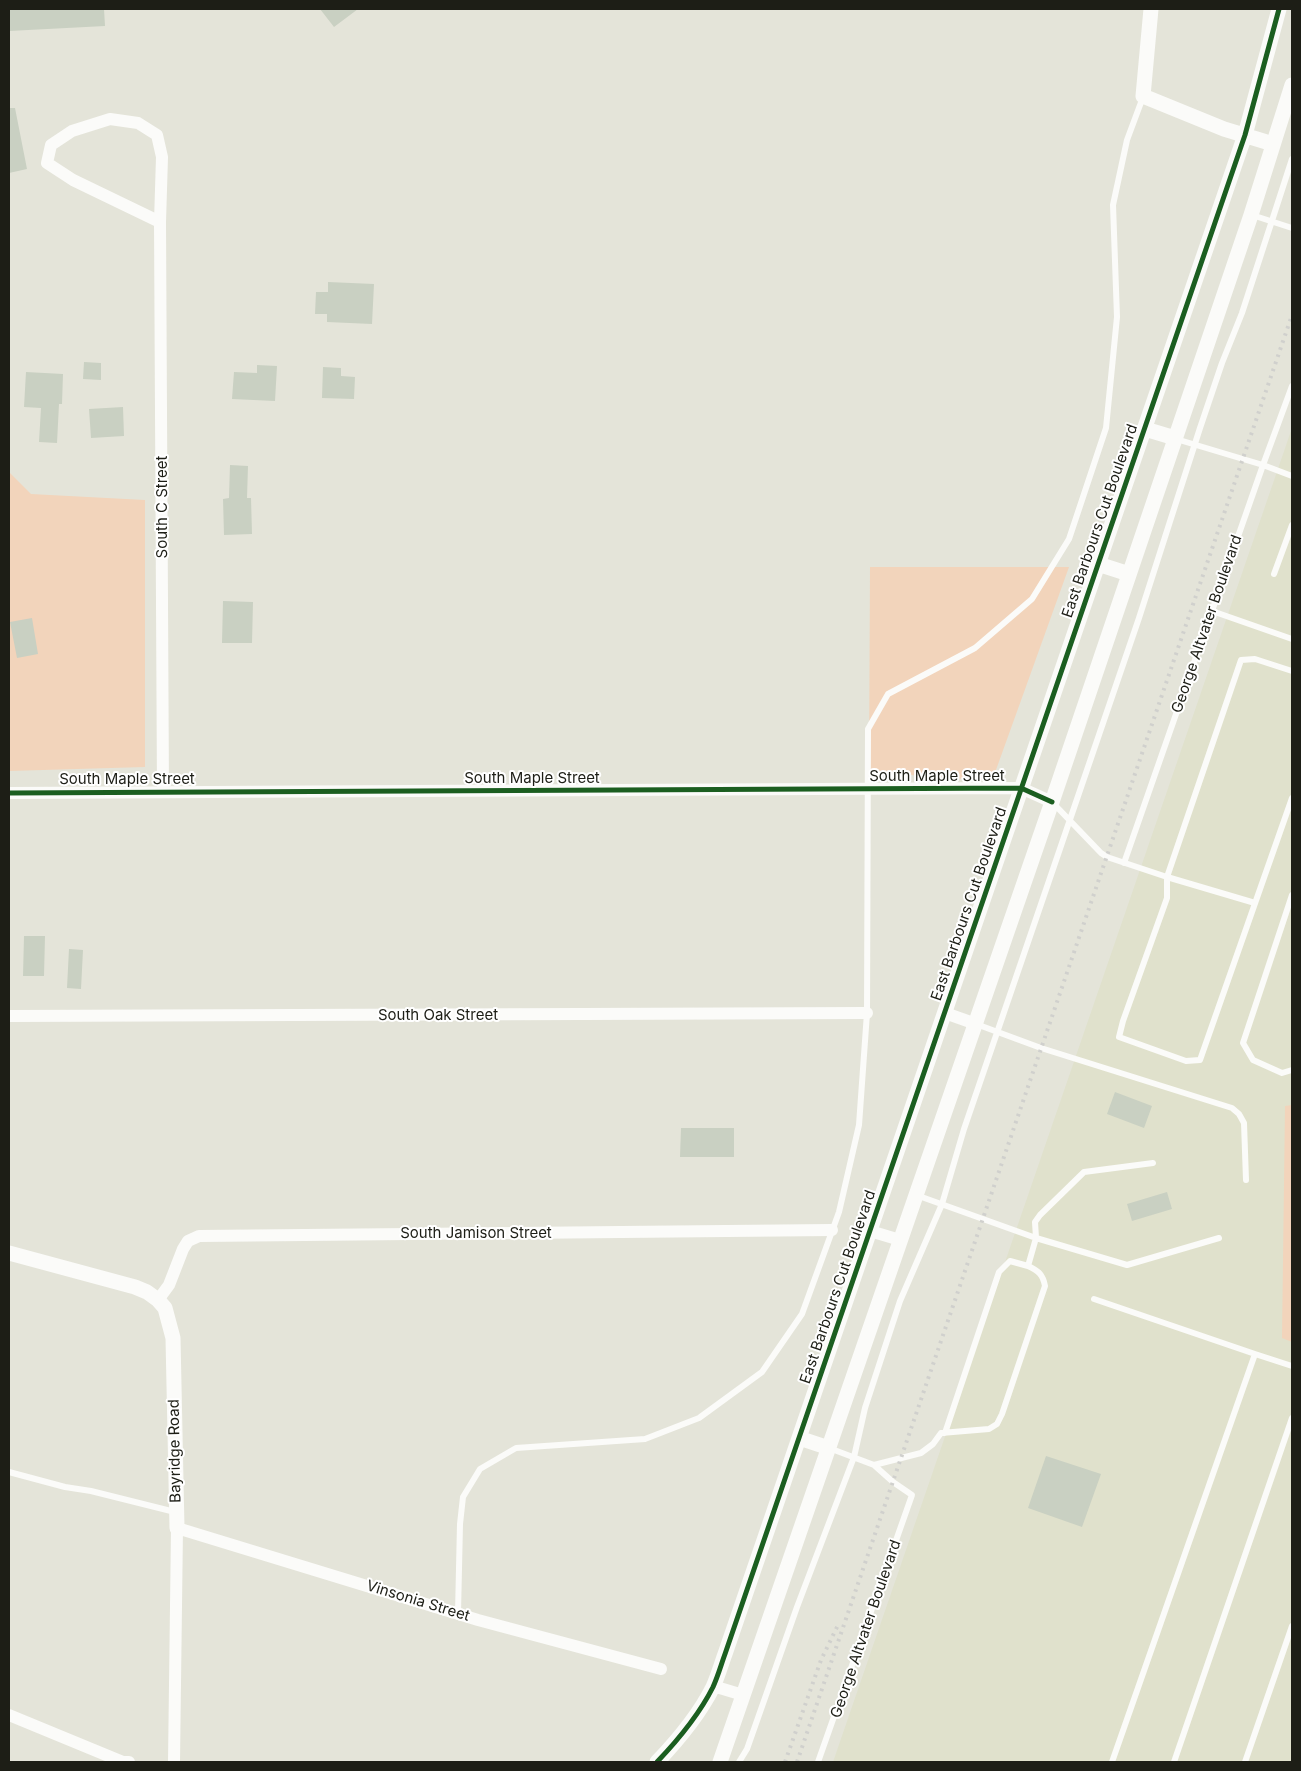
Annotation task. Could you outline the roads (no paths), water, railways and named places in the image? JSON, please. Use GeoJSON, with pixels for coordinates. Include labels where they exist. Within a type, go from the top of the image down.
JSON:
{"type":"FeatureCollection","features":[{"type":"Feature","properties":{"kind":"street"},"geometry":{"type":"LineString","coordinates":[[1151,9],[1143,96],[1224,129],[1273,144]]}},
{"type":"Feature","properties":{"kind":"street","name":"East Barbours Cut Boulevard"},"geometry":{"type":"LineString","coordinates":[[657,1762],[692,1721],[713,1686],[1245,135],[1278,9]]}},
{"type":"Feature","properties":{"kind":"street"},"geometry":{"type":"LineString","coordinates":[[720,1762],[1052,802],[1251,215],[1292,85]]}},
{"type":"Feature","properties":{"kind":"street","name":"South C Street"},"geometry":{"type":"LineString","coordinates":[[160,222],[73,180],[48,163],[51,145],[72,131],[110,119],[138,123],[157,134],[162,157],[160,222],[163,792]]}},
{"type":"Feature","properties":{"kind":"street"},"geometry":{"type":"LineString","coordinates":[[1145,429],[1175,438]]}},
{"type":"Feature","properties":{"kind":"street"},"geometry":{"type":"LineString","coordinates":[[1098,564],[1129,574]]}},
{"type":"Feature","properties":{"kind":"street","name":"South Maple Street"},"geometry":{"type":"LineString","coordinates":[[9,793],[1021,788],[1052,802]]}},
{"type":"Feature","properties":{"kind":"street","name":"South Oak Street"},"geometry":{"type":"LineString","coordinates":[[9,1016],[868,1013]]}},
{"type":"Feature","properties":{"kind":"street"},"geometry":{"type":"LineString","coordinates":[[945,1013],[976,1024]]}},
{"type":"Feature","properties":{"kind":"street","name":"South Jamison Street"},"geometry":{"type":"LineString","coordinates":[[158,1300],[168,1285],[183,1248],[188,1241],[199,1236],[832,1230]]}},
{"type":"Feature","properties":{"kind":"street"},"geometry":{"type":"LineString","coordinates":[[870,1232],[900,1240]]}},
{"type":"Feature","properties":{"kind":"street"},"geometry":{"type":"LineString","coordinates":[[9,1252],[136,1287],[158,1300]]}},
{"type":"Feature","properties":{"kind":"street","name":"Bayridge Road"},"geometry":{"type":"LineString","coordinates":[[158,1300],[165,1308],[173,1338],[177,1528],[174,1762]]}},
{"type":"Feature","properties":{"kind":"street"},"geometry":{"type":"LineString","coordinates":[[799,1438],[829,1448]]}},
{"type":"Feature","properties":{"kind":"street","name":"Vinsonia Street"},"geometry":{"type":"LineString","coordinates":[[177,1528],[458,1613],[661,1669]]}},
{"type":"Feature","properties":{"kind":"street"},"geometry":{"type":"LineString","coordinates":[[713,1686],[743,1695]]}},
{"type":"Feature","properties":{"kind":"street"},"geometry":{"type":"LineString","coordinates":[[9,1715],[123,1762],[129,1762]]}},
{"type":"Feature","properties":{"kind":"lane"},"geometry":{"type":"LineString","coordinates":[[458,1613],[460,1524],[463,1497],[480,1469],[516,1448],[645,1439],[699,1418],[762,1372],[802,1314],[839,1212],[859,1125],[868,1013],[868,729],[888,694],[975,648],[1032,599],[1069,539],[1106,428],[1117,317],[1113,205],[1127,140],[1143,96]]}},
{"type":"Feature","properties":{"kind":"lane"},"geometry":{"type":"LineString","coordinates":[[739,1762],[748,1749],[797,1607],[854,1457],[865,1408],[900,1301],[942,1204],[964,1129],[1162,549],[1222,363],[1242,313],[1292,158]]}},
{"type":"Feature","properties":{"kind":"lane"},"geometry":{"type":"LineString","coordinates":[[1251,215],[1292,228]]}},
{"type":"Feature","properties":{"kind":"lane","name":"George Altvater Boulevard"},"geometry":{"type":"LineString","coordinates":[[1124,863],[1292,386]]}},
{"type":"Feature","properties":{"kind":"lane"},"geometry":{"type":"LineString","coordinates":[[1175,438],[1263,465],[1292,476]]}},
{"type":"Feature","properties":{"kind":"lane"},"geometry":{"type":"LineString","coordinates":[[1274,574],[1292,525]]}},
{"type":"Feature","properties":{"kind":"lane"},"geometry":{"type":"LineString","coordinates":[[1212,611],[1292,639]]}},
{"type":"Feature","properties":{"kind":"lane"},"geometry":{"type":"LineString","coordinates":[[1292,672],[1255,659],[1241,660],[1167,878],[1167,898],[1119,1037],[1186,1061],[1200,1060],[1292,798]]}},
{"type":"Feature","properties":{"kind":"lane"},"geometry":{"type":"LineString","coordinates":[[1052,802],[1101,853],[1167,878],[1255,903]]}},
{"type":"Feature","properties":{"kind":"lane"},"geometry":{"type":"LineString","coordinates":[[1292,895],[1243,1043],[1253,1060],[1282,1073],[1292,1070]]}},
{"type":"Feature","properties":{"kind":"lane"},"geometry":{"type":"LineString","coordinates":[[976,1024],[1041,1048],[1232,1108],[1239,1114],[1244,1123],[1246,1180]]}},
{"type":"Feature","properties":{"kind":"lane"},"geometry":{"type":"LineString","coordinates":[[1028,1266],[1036,1238],[1035,1222],[1084,1172],[1152,1163]]}},
{"type":"Feature","properties":{"kind":"lane"},"geometry":{"type":"LineString","coordinates":[[916,1195],[1036,1238],[1127,1265],[1219,1238]]}},
{"type":"Feature","properties":{"kind":"lane"},"geometry":{"type":"LineString","coordinates":[[829,1448],[874,1465],[921,1453],[933,1444],[941,1433],[945,1433],[989,1428],[997,1424],[1045,1286],[1043,1276],[1037,1270],[1010,1261],[999,1272],[945,1433]]}},
{"type":"Feature","properties":{"kind":"lane"},"geometry":{"type":"LineString","coordinates":[[1094,1299],[1292,1366]]}},
{"type":"Feature","properties":{"kind":"lane"},"geometry":{"type":"LineString","coordinates":[[1112,1762],[1255,1354]]}},
{"type":"Feature","properties":{"kind":"lane"},"geometry":{"type":"LineString","coordinates":[[1174,1762],[1292,1418]]}},
{"type":"Feature","properties":{"kind":"lane","name":"George Altvater Boulevard"},"geometry":{"type":"LineString","coordinates":[[818,1762],[912,1495],[893,1482],[874,1465]]}},
{"type":"Feature","properties":{"kind":"lane"},"geometry":{"type":"LineString","coordinates":[[9,1472],[65,1487],[91,1490],[176,1512]]}},
{"type":"Feature","properties":{"kind":"lane"},"geometry":{"type":"LineString","coordinates":[[1245,1762],[1292,1626]]}},
{"type":"Feature","properties":{"kind":"railway"},"geometry":{"type":"LineString","coordinates":[[797,1762],[1292,315]]}},
{"type":"Feature","properties":{"kind":"railway"},"geometry":{"type":"LineString","coordinates":[[785,1762],[821,1660],[839,1623]]}}]}
